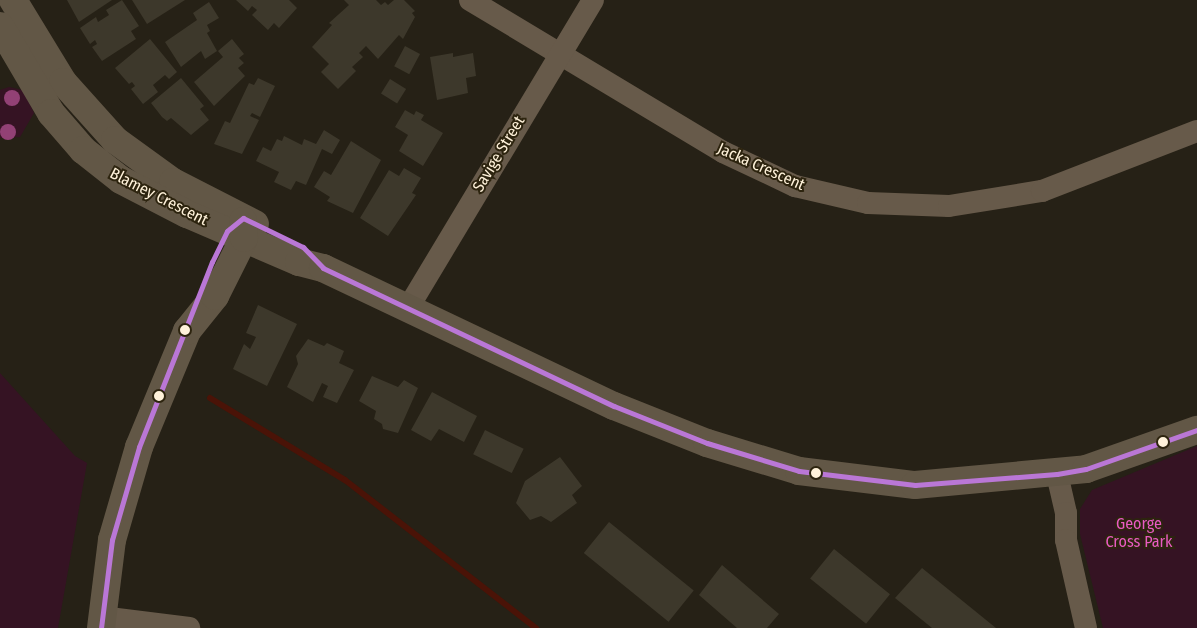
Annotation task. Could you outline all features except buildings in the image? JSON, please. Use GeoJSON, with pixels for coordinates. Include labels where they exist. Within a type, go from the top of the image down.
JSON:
{"type":"FeatureCollection","features":[{"type":"Feature","properties":{"kind":"street","name":"Jacka Crescent"},"geometry":{"type":"LineString","coordinates":[[470,0],[731,155],[795,186],[868,203],[949,206],[1042,191],[1197,132]]}},
{"type":"Feature","properties":{"kind":"street","name":"Savige Street"},"geometry":{"type":"LineString","coordinates":[[408,308],[593,0]]}},
{"type":"Feature","properties":{"kind":"street","name":"Blamey Crescent"},"geometry":{"type":"LineString","coordinates":[[9,5],[57,74],[92,117],[131,154],[238,229]]}},
{"type":"Feature","properties":{"kind":"street","name":"Blamey Crescent"},"geometry":{"type":"LineString","coordinates":[[0,26],[24,71],[51,113],[83,150],[115,176],[238,229],[299,262],[324,268],[614,406],[707,443],[800,471],[915,485],[1057,474],[1086,469],[1197,430]]}},
{"type":"Feature","properties":{"kind":"street"},"geometry":{"type":"LineString","coordinates":[[24,71],[57,74],[51,113]]}},
{"type":"Feature","properties":{"kind":"street"},"geometry":{"type":"LineString","coordinates":[[115,176],[131,154]]}},
{"type":"Feature","properties":{"kind":"street"},"geometry":{"type":"LineString","coordinates":[[189,628],[101,622],[112,540],[139,447],[157,397],[191,322],[197,296],[238,229]]}},
{"type":"Feature","properties":{"kind":"street"},"geometry":{"type":"LineString","coordinates":[[1057,474],[1066,513],[1066,540],[1086,628]]}},
{"type":"Feature","properties":{"kind":"green space"},"geometry":{"type":"Polygon","coordinates":[[[9,87],[23,90],[34,113],[20,137],[0,138],[0,90],[9,87]]]}},
{"type":"Feature","properties":{"kind":"green space"},"geometry":{"type":"Polygon","coordinates":[[[0,373],[75,456],[87,463],[58,628],[0,628],[0,373]]]}},
{"type":"Feature","properties":{"kind":"green space","name":"George Cross Park"},"geometry":{"type":"Polygon","coordinates":[[[1197,446],[1197,628],[1103,628],[1080,534],[1080,509],[1092,490],[1197,446]]]}},
{"type":"Feature","properties":{"kind":"waterway"},"geometry":{"type":"LineString","coordinates":[[210,398],[345,480],[536,628]]}},
{"type":"Feature","properties":{"kind":"transit line"},"geometry":{"type":"LineString","coordinates":[[101,628],[112,540],[139,447],[212,262],[227,231],[243,218],[303,247],[323,268],[614,406],[707,443],[799,471],[915,485],[1057,474],[1086,469],[1197,430]]}}]}
